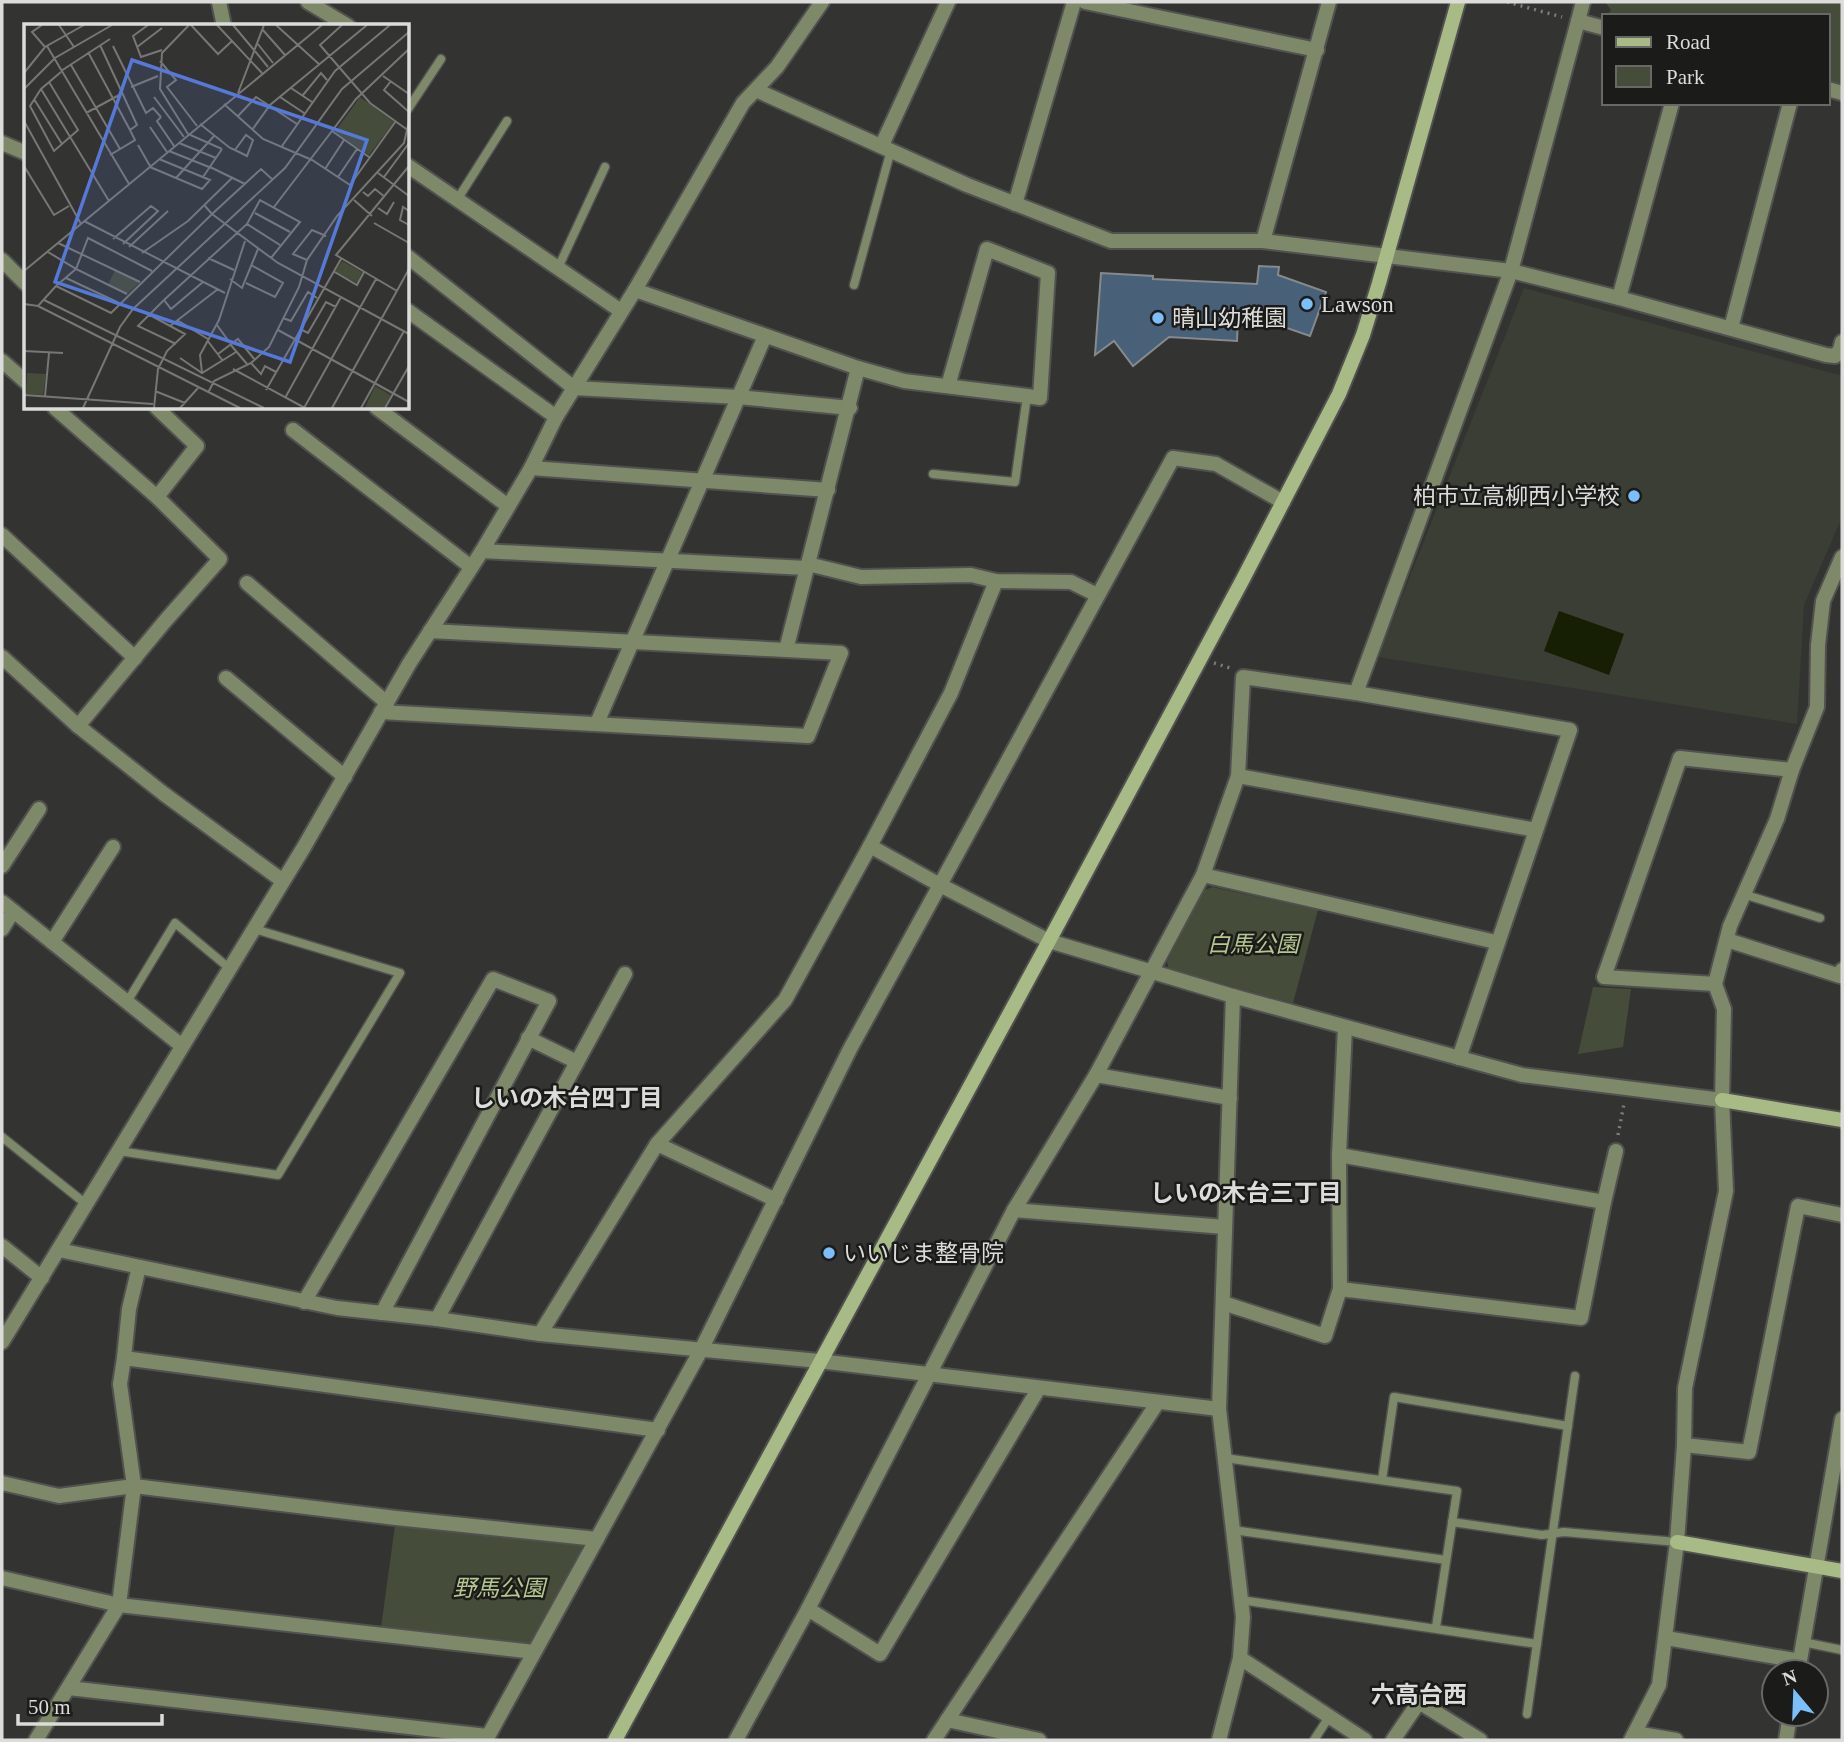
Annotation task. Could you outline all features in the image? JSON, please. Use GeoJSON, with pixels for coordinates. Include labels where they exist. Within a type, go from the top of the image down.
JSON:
{"type":"FeatureCollection","features":[{"type":"Feature","properties":{"kind":"street"},"geometry":{"type":"LineString","coordinates":[[219,2],[224,24]]}},
{"type":"Feature","properties":{"kind":"street"},"geometry":{"type":"LineString","coordinates":[[308,2],[345,24]]}},
{"type":"Feature","properties":{"kind":"street"},"geometry":{"type":"LineString","coordinates":[[2,1342],[255,929],[430,631],[482,551],[531,468],[556,417],[635,290],[737,114],[777,67],[822,2]]}},
{"type":"Feature","properties":{"kind":"street"},"geometry":{"type":"LineString","coordinates":[[886,148],[948,2]]}},
{"type":"Feature","properties":{"kind":"street"},"geometry":{"type":"LineString","coordinates":[[1015,205],[1074,2]]}},
{"type":"Feature","properties":{"kind":"street"},"geometry":{"type":"LineString","coordinates":[[1084,2],[1317,50]]}},
{"type":"Feature","properties":{"kind":"street"},"geometry":{"type":"LineString","coordinates":[[1263,241],[1329,2]]}},
{"type":"Feature","properties":{"kind":"street"},"geometry":{"type":"LineString","coordinates":[[615,1740],[1049,942],[1339,394],[1363,335],[1387,257],[1458,2]]}},
{"type":"Feature","properties":{"kind":"street"},"geometry":{"type":"LineString","coordinates":[[1356,693],[1511,271],[1583,2]]}},
{"type":"Feature","properties":{"kind":"street"},"geometry":{"type":"LineString","coordinates":[[1578,21],[1602,27]]}},
{"type":"Feature","properties":{"kind":"street"},"geometry":{"type":"LineString","coordinates":[[756,90],[1015,205],[1111,241],[1263,241],[1511,271],[1826,355],[1835,356],[1842,342]]}},
{"type":"Feature","properties":{"kind":"street"},"geometry":{"type":"LineString","coordinates":[[1619,298],[1671,105]]}},
{"type":"Feature","properties":{"kind":"street"},"geometry":{"type":"LineString","coordinates":[[1731,328],[1789,105]]}},
{"type":"Feature","properties":{"kind":"street"},"geometry":{"type":"LineString","coordinates":[[2,143],[24,152]]}},
{"type":"Feature","properties":{"kind":"street"},"geometry":{"type":"LineString","coordinates":[[410,167],[621,311]]}},
{"type":"Feature","properties":{"kind":"street"},"geometry":{"type":"LineString","coordinates":[[635,290],[858,368],[904,381],[1040,398],[1048,273],[987,249],[948,386]]}},
{"type":"Feature","properties":{"kind":"street"},"geometry":{"type":"LineString","coordinates":[[410,259],[574,388],[738,397],[850,408]]}},
{"type":"Feature","properties":{"kind":"street"},"geometry":{"type":"LineString","coordinates":[[4,268],[24,283]]}},
{"type":"Feature","properties":{"kind":"street"},"geometry":{"type":"LineString","coordinates":[[410,312],[556,417]]}},
{"type":"Feature","properties":{"kind":"street"},"geometry":{"type":"LineString","coordinates":[[597,723],[765,336]]}},
{"type":"Feature","properties":{"kind":"street"},"geometry":{"type":"LineString","coordinates":[[2,361],[24,380]]}},
{"type":"Feature","properties":{"kind":"street"},"geometry":{"type":"LineString","coordinates":[[786,650],[850,408],[858,368]]}},
{"type":"Feature","properties":{"kind":"street"},"geometry":{"type":"LineString","coordinates":[[57,410],[157,498],[220,559],[78,726]]}},
{"type":"Feature","properties":{"kind":"street"},"geometry":{"type":"LineString","coordinates":[[157,498],[197,446],[159,410]]}},
{"type":"Feature","properties":{"kind":"street"},"geometry":{"type":"LineString","coordinates":[[380,410],[508,506]]}},
{"type":"Feature","properties":{"kind":"street"},"geometry":{"type":"LineString","coordinates":[[293,430],[471,567]]}},
{"type":"Feature","properties":{"kind":"street"},"geometry":{"type":"LineString","coordinates":[[69,1688],[487,1738],[701,1350],[850,1049],[1173,458],[1216,464],[1283,502]]}},
{"type":"Feature","properties":{"kind":"street"},"geometry":{"type":"LineString","coordinates":[[531,468],[828,490]]}},
{"type":"Feature","properties":{"kind":"street"},"geometry":{"type":"LineString","coordinates":[[2,535],[135,657]]}},
{"type":"Feature","properties":{"kind":"street"},"geometry":{"type":"LineString","coordinates":[[482,551],[807,566],[861,577],[971,575],[996,581],[1071,582],[1097,595]]}},
{"type":"Feature","properties":{"kind":"street"},"geometry":{"type":"LineString","coordinates":[[1676,1740],[1633,1737],[1659,1685],[1677,1542],[1685,1388],[1726,1191],[1722,1100],[1724,1009],[1716,984],[1730,926],[1777,819],[1792,770],[1817,707],[1818,645],[1823,601],[1842,557]]}},
{"type":"Feature","properties":{"kind":"street"},"geometry":{"type":"LineString","coordinates":[[540,1334],[657,1144],[785,1000],[951,693],[996,581]]}},
{"type":"Feature","properties":{"kind":"street"},"geometry":{"type":"LineString","coordinates":[[247,583],[384,708],[808,736],[841,653],[430,631]]}},
{"type":"Feature","properties":{"kind":"street"},"geometry":{"type":"LineString","coordinates":[[2,657],[78,726],[164,794],[283,881]]}},
{"type":"Feature","properties":{"kind":"street"},"geometry":{"type":"LineString","coordinates":[[736,1740],[808,1609],[1014,1210],[1096,1075],[1203,875],[1238,776],[1244,677],[1356,693],[1570,730],[1496,942],[1459,1058]]}},
{"type":"Feature","properties":{"kind":"street"},"geometry":{"type":"LineString","coordinates":[[226,678],[345,777]]}},
{"type":"Feature","properties":{"kind":"street"},"geometry":{"type":"LineString","coordinates":[[1716,984],[1604,977],[1680,758],[1792,770]]}},
{"type":"Feature","properties":{"kind":"street"},"geometry":{"type":"LineString","coordinates":[[1238,776],[1536,830]]}},
{"type":"Feature","properties":{"kind":"street"},"geometry":{"type":"LineString","coordinates":[[2,866],[39,809]]}},
{"type":"Feature","properties":{"kind":"street"},"geometry":{"type":"LineString","coordinates":[[870,846],[940,886],[1049,942],[1149,973],[1522,1075],[1722,1100],[1842,1120]]}},
{"type":"Feature","properties":{"kind":"street"},"geometry":{"type":"LineString","coordinates":[[52,942],[113,847]]}},
{"type":"Feature","properties":{"kind":"street"},"geometry":{"type":"LineString","coordinates":[[1203,875],[1496,942]]}},
{"type":"Feature","properties":{"kind":"street"},"geometry":{"type":"LineString","coordinates":[[2,929],[7,907],[182,1046]]}},
{"type":"Feature","properties":{"kind":"street"},"geometry":{"type":"LineString","coordinates":[[1727,940],[1840,976],[1842,970]]}},
{"type":"Feature","properties":{"kind":"street"},"geometry":{"type":"LineString","coordinates":[[437,1319],[625,974]]}},
{"type":"Feature","properties":{"kind":"street"},"geometry":{"type":"LineString","coordinates":[[304,1302],[493,979],[548,1001],[382,1313]]}},
{"type":"Feature","properties":{"kind":"street"},"geometry":{"type":"LineString","coordinates":[[1219,1740],[1240,1658],[1243,1617],[1219,1409],[1233,996]]}},
{"type":"Feature","properties":{"kind":"street"},"geometry":{"type":"LineString","coordinates":[[1223,1303],[1325,1336],[1340,1289],[1339,1155],[1345,1027]]}},
{"type":"Feature","properties":{"kind":"street"},"geometry":{"type":"LineString","coordinates":[[528,1038],[577,1062]]}},
{"type":"Feature","properties":{"kind":"street"},"geometry":{"type":"LineString","coordinates":[[1096,1075],[1230,1098]]}},
{"type":"Feature","properties":{"kind":"street"},"geometry":{"type":"LineString","coordinates":[[657,1144],[776,1200]]}},
{"type":"Feature","properties":{"kind":"street"},"geometry":{"type":"LineString","coordinates":[[1340,1289],[1581,1318],[1615,1151]]}},
{"type":"Feature","properties":{"kind":"street"},"geometry":{"type":"LineString","coordinates":[[1339,1155],[1604,1202]]}},
{"type":"Feature","properties":{"kind":"street"},"geometry":{"type":"LineString","coordinates":[[1684,1445],[1749,1452],[1798,1206],[1842,1214]]}},
{"type":"Feature","properties":{"kind":"street"},"geometry":{"type":"LineString","coordinates":[[1014,1210],[1225,1227]]}},
{"type":"Feature","properties":{"kind":"street"},"geometry":{"type":"LineString","coordinates":[[2,1246],[42,1278]]}},
{"type":"Feature","properties":{"kind":"street"},"geometry":{"type":"LineString","coordinates":[[59,1250],[304,1302],[382,1313],[540,1334],[928,1374],[1219,1409]]}},
{"type":"Feature","properties":{"kind":"street"},"geometry":{"type":"LineString","coordinates":[[36,1740],[119,1605],[134,1486],[120,1384],[129,1309],[139,1267]]}},
{"type":"Feature","properties":{"kind":"street"},"geometry":{"type":"LineString","coordinates":[[124,1358],[658,1430]]}},
{"type":"Feature","properties":{"kind":"street"},"geometry":{"type":"LineString","coordinates":[[808,1609],[880,1654],[1039,1388]]}},
{"type":"Feature","properties":{"kind":"street"},"geometry":{"type":"LineString","coordinates":[[934,1740],[1158,1402]]}},
{"type":"Feature","properties":{"kind":"street"},"geometry":{"type":"LineString","coordinates":[[1800,1658],[1816,1567],[1837,1482],[1842,1419]]}},
{"type":"Feature","properties":{"kind":"street"},"geometry":{"type":"LineString","coordinates":[[2,1483],[60,1496],[134,1486],[597,1539]]}},
{"type":"Feature","properties":{"kind":"street"},"geometry":{"type":"LineString","coordinates":[[1677,1542],[1842,1571]]}},
{"type":"Feature","properties":{"kind":"street"},"geometry":{"type":"LineString","coordinates":[[2,1578],[119,1605],[534,1652]]}},
{"type":"Feature","properties":{"kind":"street"},"geometry":{"type":"LineString","coordinates":[[1666,1638],[1761,1658]]}},
{"type":"Feature","properties":{"kind":"street"},"geometry":{"type":"LineString","coordinates":[[1240,1658],[1365,1740]]}},
{"type":"Feature","properties":{"kind":"street"},"geometry":{"type":"LineString","coordinates":[[1393,1740],[1419,1702],[1480,1740]]}},
{"type":"Feature","properties":{"kind":"street"},"geometry":{"type":"LineString","coordinates":[[947,1720],[1039,1740]]}},
{"type":"Feature","properties":{"kind":"lane"},"geometry":{"type":"LineString","coordinates":[[410,106],[440,59]]}},
{"type":"Feature","properties":{"kind":"lane"},"geometry":{"type":"LineString","coordinates":[[457,200],[507,121]]}},
{"type":"Feature","properties":{"kind":"lane"},"geometry":{"type":"LineString","coordinates":[[854,285],[886,148]]}},
{"type":"Feature","properties":{"kind":"lane"},"geometry":{"type":"LineString","coordinates":[[558,268],[605,167]]}},
{"type":"Feature","properties":{"kind":"lane"},"geometry":{"type":"LineString","coordinates":[[933,474],[1015,482],[1027,396]]}},
{"type":"Feature","properties":{"kind":"lane"},"geometry":{"type":"LineString","coordinates":[[1743,894],[1820,918]]}},
{"type":"Feature","properties":{"kind":"lane"},"geometry":{"type":"LineString","coordinates":[[127,1002],[175,923],[229,968]]}},
{"type":"Feature","properties":{"kind":"lane"},"geometry":{"type":"LineString","coordinates":[[119,1151],[278,1175],[400,973],[255,929]]}},
{"type":"Feature","properties":{"kind":"lane"},"geometry":{"type":"LineString","coordinates":[[2,1137],[86,1204]]}},
{"type":"Feature","properties":{"kind":"lane"},"geometry":{"type":"LineString","coordinates":[[1527,1714],[1575,1376]]}},
{"type":"Feature","properties":{"kind":"lane"},"geometry":{"type":"LineString","coordinates":[[1382,1480],[1394,1398],[1568,1426]]}},
{"type":"Feature","properties":{"kind":"lane"},"geometry":{"type":"LineString","coordinates":[[1225,1458],[1457,1491],[1436,1627]]}},
{"type":"Feature","properties":{"kind":"lane"},"geometry":{"type":"LineString","coordinates":[[1452,1522],[1542,1535],[1564,1532],[1677,1542]]}},
{"type":"Feature","properties":{"kind":"lane"},"geometry":{"type":"LineString","coordinates":[[1233,1530],[1446,1560]]}},
{"type":"Feature","properties":{"kind":"lane"},"geometry":{"type":"LineString","coordinates":[[1241,1600],[1537,1644]]}},
{"type":"Feature","properties":{"kind":"lane"},"geometry":{"type":"LineString","coordinates":[[1803,1642],[1842,1650]]}},
{"type":"Feature","properties":{"kind":"lane"},"geometry":{"type":"LineString","coordinates":[[1314,1740],[1329,1717]]}},
{"type":"Feature","properties":{"kind":"path"},"geometry":{"type":"LineString","coordinates":[[1507,2],[1578,21]]}},
{"type":"Feature","properties":{"kind":"path"},"geometry":{"type":"LineString","coordinates":[[1615,1151],[1627,1088]]}},
{"type":"Feature","properties":{"kind":"shaded area","name":"柏市立高柳西小学校"},"geometry":{"type":"Polygon","coordinates":[[[1524,288],[1842,376],[1842,517],[1804,605],[1797,724],[1378,657],[1524,288]]]}},
{"type":"Feature","properties":{"kind":"shaded area"},"geometry":{"type":"Polygon","coordinates":[[[1559,611],[1624,634],[1609,675],[1544,651],[1559,611]]]}},
{"type":"Feature","properties":{"kind":"green space"},"geometry":{"type":"Polygon","coordinates":[[[1605,2],[1842,2],[1842,84],[1830,81],[1830,14],[1608,14],[1611,10],[1605,2]]]}},
{"type":"Feature","properties":{"kind":"green space","name":"白馬公園"},"geometry":{"type":"Polygon","coordinates":[[[1212,887],[1318,910],[1293,1003],[1169,969],[1167,962],[1203,891],[1212,887]]]}},
{"type":"Feature","properties":{"kind":"green space"},"geometry":{"type":"Polygon","coordinates":[[[1593,987],[1631,989],[1623,1047],[1578,1054],[1593,987]]]}},
{"type":"Feature","properties":{"kind":"green space","name":"野馬公園"},"geometry":{"type":"Polygon","coordinates":[[[396,1518],[597,1539],[534,1652],[380,1635],[396,1518]]]}},
{"type":"Feature","properties":{"kind":"building"},"geometry":{"type":"Polygon","coordinates":[[[1259,266],[1279,267],[1278,275],[1326,292],[1310,336],[1281,326],[1286,313],[1242,309],[1241,317],[1238,317],[1237,341],[1169,337],[1133,366],[1114,341],[1095,355],[1101,273],[1153,276],[1153,279],[1257,284],[1259,266]]]}},
{"type":"Feature","properties":{"kind":"place","name":"Lawson"},"geometry":{"type":"Point","coordinates":[1307,304]}},
{"type":"Feature","properties":{"kind":"place","name":"晴山幼稚園"},"geometry":{"type":"Point","coordinates":[1158,318]}},
{"type":"Feature","properties":{"kind":"place","name":"柏市立高柳西小学校"},"geometry":{"type":"Point","coordinates":[1634,496]}},
{"type":"Feature","properties":{"kind":"place","name":"いいじま整骨院"},"geometry":{"type":"Point","coordinates":[829,1253]}},
{"type":"Feature","properties":{"kind":"district","name":"しいの木台四丁目"},"geometry":{"type":"Point","coordinates":[567,1098]}},
{"type":"Feature","properties":{"kind":"district","name":"しいの木台三丁目"},"geometry":{"type":"Point","coordinates":[1246,1193]}},
{"type":"Feature","properties":{"kind":"district","name":"六高台西"},"geometry":{"type":"Point","coordinates":[1419,1695]}}]}
